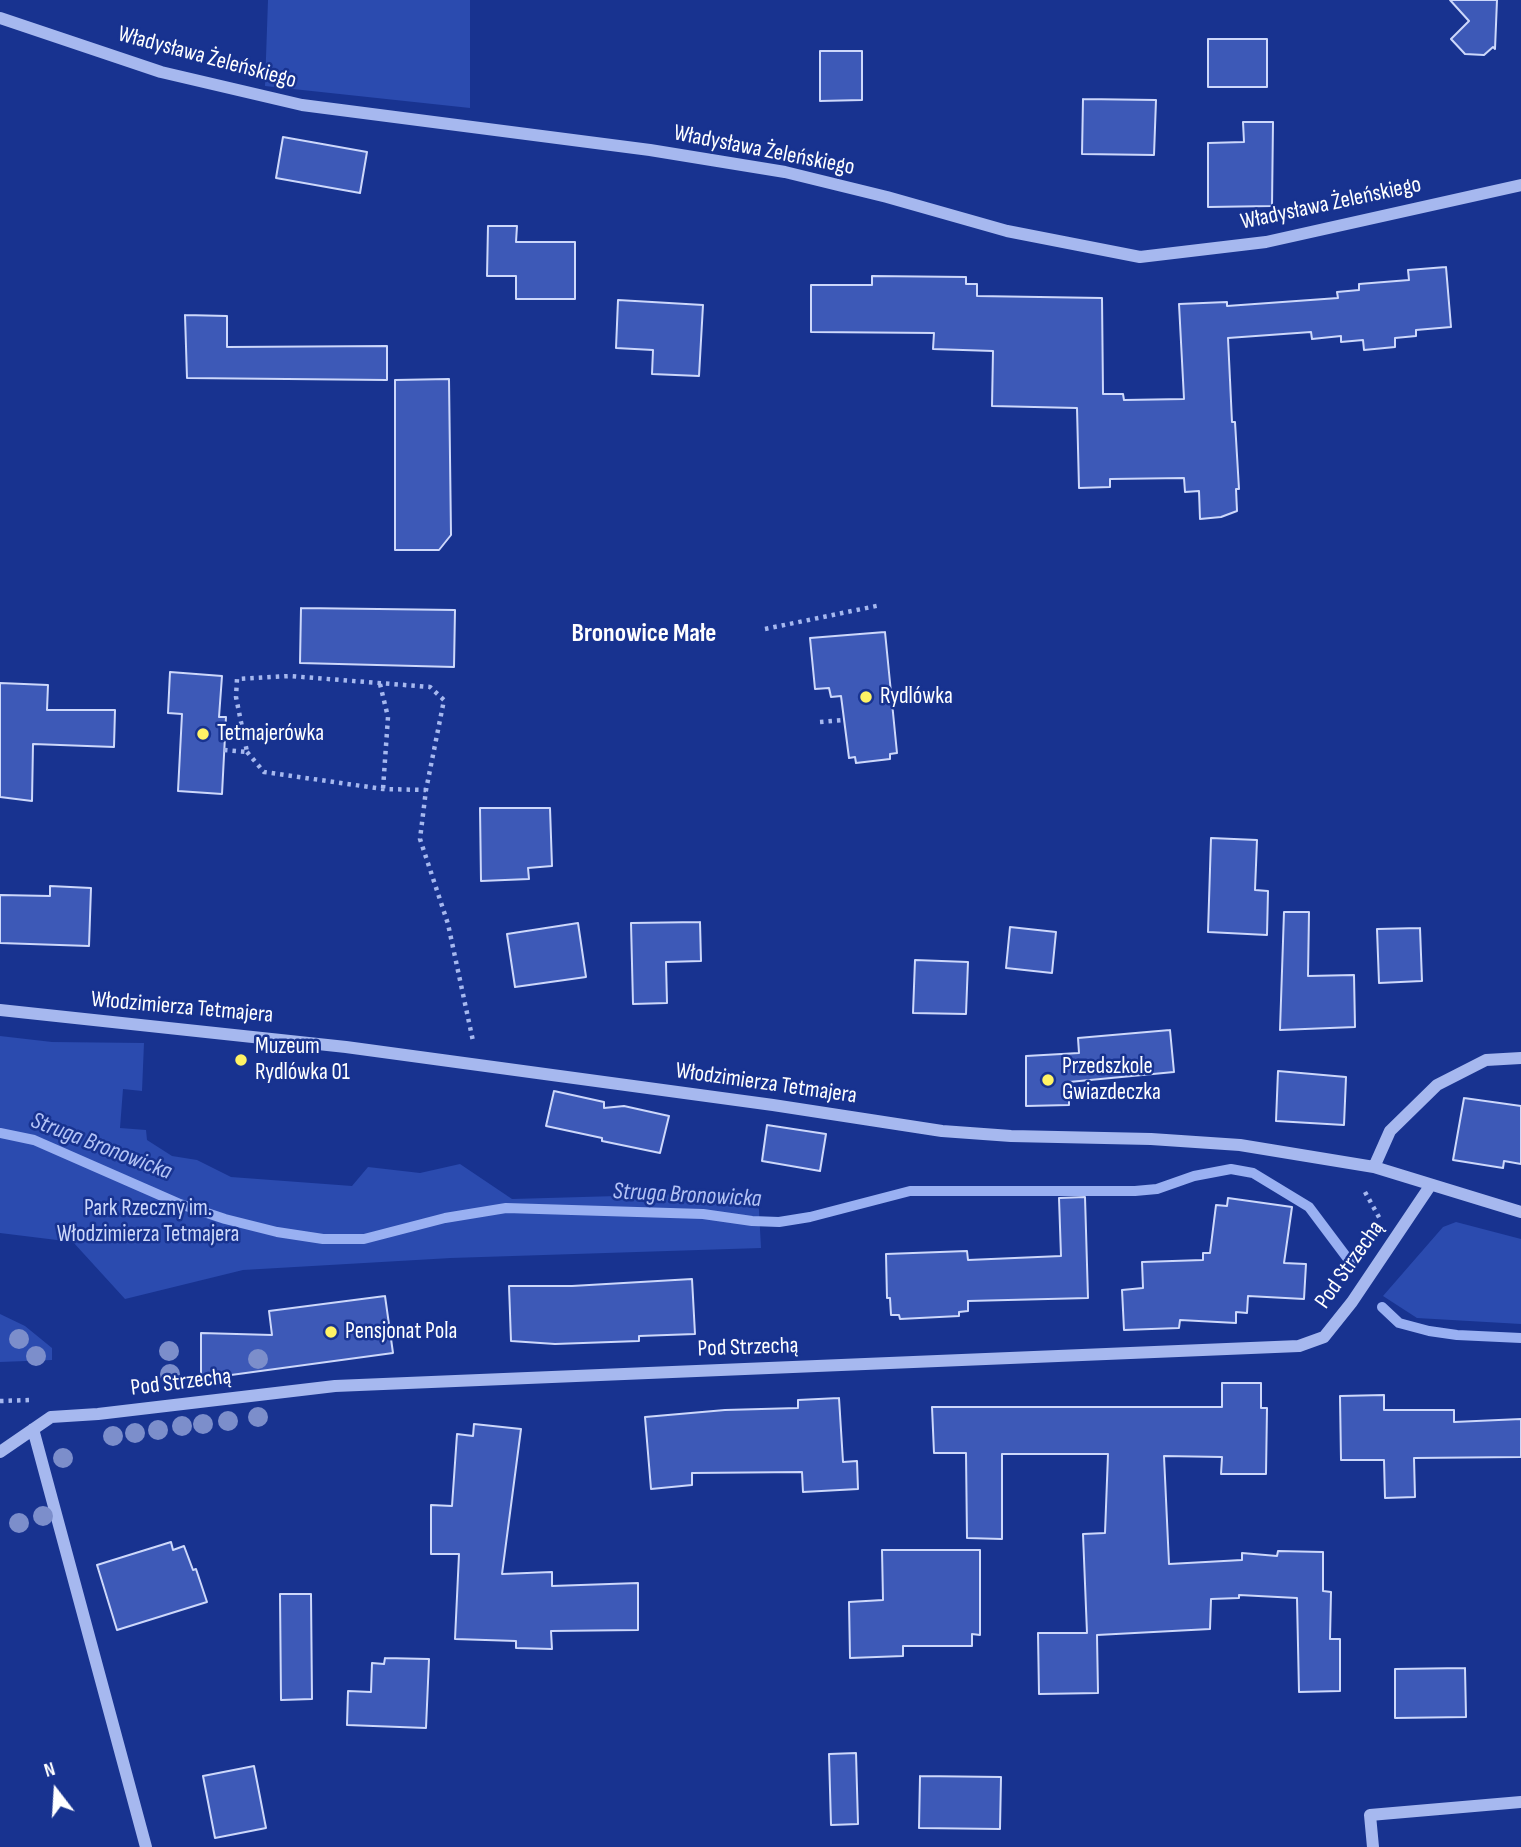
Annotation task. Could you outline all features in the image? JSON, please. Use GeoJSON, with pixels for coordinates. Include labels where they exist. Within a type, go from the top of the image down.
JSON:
{"type":"FeatureCollection","features":[{"type":"Feature","properties":{"kind":"street","name":"Władysława Żeleńskiego"},"geometry":{"type":"LineString","coordinates":[[0,18],[161,72],[302,105],[650,150],[785,172],[1007,231],[1140,257],[1266,242],[1521,185]]}},
{"type":"Feature","properties":{"kind":"street","name":"Włodzimierza Tetmajera"},"geometry":{"type":"LineString","coordinates":[[0,1010],[346,1046],[942,1131],[1240,1144],[1374,1167],[1521,1212]]}},
{"type":"Feature","properties":{"kind":"street"},"geometry":{"type":"LineString","coordinates":[[1374,1167],[1390,1131],[1437,1085],[1486,1060],[1521,1058]]}},
{"type":"Feature","properties":{"kind":"street","name":"Pod Strzechą"},"geometry":{"type":"LineString","coordinates":[[0,1452],[51,1417],[98,1414],[335,1386],[1299,1346],[1324,1337],[1352,1302],[1430,1186]]}},
{"type":"Feature","properties":{"kind":"street"},"geometry":{"type":"LineString","coordinates":[[33,1429],[146,1847]]}},
{"type":"Feature","properties":{"kind":"street"},"geometry":{"type":"LineString","coordinates":[[1373,1847],[1370,1815],[1521,1802]]}},
{"type":"Feature","properties":{"kind":"path"},"geometry":{"type":"LineString","coordinates":[[765,629],[881,605]]}},
{"type":"Feature","properties":{"kind":"path"},"geometry":{"type":"LineString","coordinates":[[426,790],[383,789],[264,772],[247,752],[236,697],[237,679],[290,676],[430,687],[444,700],[426,790],[420,839],[448,924],[475,1047]]}},
{"type":"Feature","properties":{"kind":"path"},"geometry":{"type":"LineString","coordinates":[[380,684],[388,718],[383,789]]}},
{"type":"Feature","properties":{"kind":"path"},"geometry":{"type":"LineString","coordinates":[[820,722],[844,720]]}},
{"type":"Feature","properties":{"kind":"path"},"geometry":{"type":"LineString","coordinates":[[224,750],[247,752]]}},
{"type":"Feature","properties":{"kind":"green space"},"geometry":{"type":"Polygon","coordinates":[[[268,0],[470,0],[470,108],[265,86],[268,0]]]}},
{"type":"Feature","properties":{"kind":"green space","name":"Park Rzeczny im. Włodzimierza Tetmajera"},"geometry":{"type":"Polygon","coordinates":[[[0,1036],[52,1042],[144,1043],[142,1091],[123,1089],[120,1128],[146,1130],[147,1140],[172,1156],[197,1160],[231,1177],[352,1186],[368,1167],[420,1173],[460,1164],[512,1199],[758,1192],[761,1248],[451,1258],[243,1270],[125,1299],[73,1242],[0,1233],[0,1036]]]}},
{"type":"Feature","properties":{"kind":"green space"},"geometry":{"type":"Polygon","coordinates":[[[1456,1222],[1521,1239],[1521,1324],[1417,1318],[1383,1296],[1443,1227],[1456,1222]]]}},
{"type":"Feature","properties":{"kind":"green space"},"geometry":{"type":"Polygon","coordinates":[[[0,1314],[25,1326],[52,1348],[52,1360],[0,1362],[0,1314]]]}},
{"type":"Feature","properties":{"kind":"building"},"geometry":{"type":"Polygon","coordinates":[[[1450,0],[1497,0],[1495,49],[1493,47],[1484,55],[1465,54],[1451,39],[1469,21],[1450,0]]]}},
{"type":"Feature","properties":{"kind":"building"},"geometry":{"type":"Polygon","coordinates":[[[1208,39],[1267,39],[1267,87],[1208,87],[1208,39]]]}},
{"type":"Feature","properties":{"kind":"building"},"geometry":{"type":"Polygon","coordinates":[[[820,51],[862,51],[862,100],[820,101],[820,51]]]}},
{"type":"Feature","properties":{"kind":"building"},"geometry":{"type":"Polygon","coordinates":[[[1083,99],[1156,100],[1154,155],[1082,154],[1083,99]]]}},
{"type":"Feature","properties":{"kind":"building"},"geometry":{"type":"Polygon","coordinates":[[[1243,122],[1273,122],[1272,206],[1208,207],[1208,143],[1244,142],[1243,122]]]}},
{"type":"Feature","properties":{"kind":"building"},"geometry":{"type":"Polygon","coordinates":[[[283,137],[367,152],[360,193],[276,178],[283,137]]]}},
{"type":"Feature","properties":{"kind":"building"},"geometry":{"type":"Polygon","coordinates":[[[488,226],[517,226],[516,242],[575,242],[575,299],[516,299],[516,276],[487,276],[488,226]]]}},
{"type":"Feature","properties":{"kind":"building"},"geometry":{"type":"Polygon","coordinates":[[[1446,267],[1451,327],[1416,330],[1416,336],[1395,338],[1395,347],[1364,350],[1363,340],[1341,342],[1341,336],[1312,339],[1311,332],[1228,338],[1232,422],[1235,422],[1239,489],[1236,489],[1237,511],[1221,517],[1200,519],[1199,491],[1185,492],[1184,478],[1110,479],[1110,487],[1079,488],[1077,408],[992,406],[993,351],[933,349],[934,333],[811,332],[811,285],[872,285],[872,276],[966,277],[966,284],[977,284],[977,296],[1102,298],[1103,394],[1123,394],[1124,400],[1184,399],[1179,304],[1227,302],[1227,306],[1338,298],[1337,292],[1359,290],[1359,284],[1409,280],[1408,270],[1446,267]]]}},
{"type":"Feature","properties":{"kind":"building"},"geometry":{"type":"Polygon","coordinates":[[[618,300],[703,305],[699,376],[652,374],[653,350],[616,348],[618,300]]]}},
{"type":"Feature","properties":{"kind":"building"},"geometry":{"type":"Polygon","coordinates":[[[185,315],[227,316],[227,347],[387,346],[387,380],[187,378],[185,315]]]}},
{"type":"Feature","properties":{"kind":"building"},"geometry":{"type":"Polygon","coordinates":[[[449,379],[451,535],[439,550],[395,550],[395,380],[449,379]]]}},
{"type":"Feature","properties":{"kind":"building"},"geometry":{"type":"Polygon","coordinates":[[[301,608],[455,610],[454,667],[300,663],[301,608]]]}},
{"type":"Feature","properties":{"kind":"building","name":"Rydlówka"},"geometry":{"type":"Polygon","coordinates":[[[885,632],[897,753],[890,754],[890,759],[856,763],[855,757],[849,758],[841,696],[831,697],[829,688],[815,689],[810,638],[885,632]]]}},
{"type":"Feature","properties":{"kind":"building","name":"Tetmajerówka"},"geometry":{"type":"Polygon","coordinates":[[[170,672],[222,676],[219,717],[226,717],[222,794],[178,791],[182,714],[168,713],[170,672]]]}},
{"type":"Feature","properties":{"kind":"building"},"geometry":{"type":"Polygon","coordinates":[[[0,683],[48,685],[47,710],[115,710],[114,747],[33,744],[32,801],[0,797],[0,683]]]}},
{"type":"Feature","properties":{"kind":"building"},"geometry":{"type":"Polygon","coordinates":[[[480,808],[550,808],[552,866],[528,868],[529,879],[481,881],[480,808]]]}},
{"type":"Feature","properties":{"kind":"building"},"geometry":{"type":"Polygon","coordinates":[[[1211,838],[1257,840],[1255,890],[1268,891],[1267,935],[1208,932],[1211,838]]]}},
{"type":"Feature","properties":{"kind":"building"},"geometry":{"type":"Polygon","coordinates":[[[50,886],[91,888],[89,946],[0,943],[0,895],[50,896],[50,886]]]}},
{"type":"Feature","properties":{"kind":"building"},"geometry":{"type":"Polygon","coordinates":[[[1284,912],[1309,912],[1308,976],[1354,975],[1355,1027],[1280,1030],[1284,912]]]}},
{"type":"Feature","properties":{"kind":"building"},"geometry":{"type":"Polygon","coordinates":[[[700,922],[701,961],[666,962],[667,1003],[633,1004],[631,923],[700,922]]]}},
{"type":"Feature","properties":{"kind":"building"},"geometry":{"type":"Polygon","coordinates":[[[578,923],[586,977],[515,987],[507,934],[578,923]]]}},
{"type":"Feature","properties":{"kind":"building"},"geometry":{"type":"Polygon","coordinates":[[[1010,927],[1056,932],[1052,973],[1006,968],[1010,927]]]}},
{"type":"Feature","properties":{"kind":"building"},"geometry":{"type":"Polygon","coordinates":[[[1420,928],[1422,981],[1379,983],[1377,929],[1420,928]]]}},
{"type":"Feature","properties":{"kind":"building"},"geometry":{"type":"Polygon","coordinates":[[[915,960],[968,962],[966,1014],[913,1013],[915,960]]]}},
{"type":"Feature","properties":{"kind":"building"},"geometry":{"type":"Polygon","coordinates":[[[1170,1030],[1174,1072],[1069,1082],[1069,1105],[1026,1106],[1026,1056],[1079,1053],[1078,1038],[1170,1030]]]}},
{"type":"Feature","properties":{"kind":"building"},"geometry":{"type":"Polygon","coordinates":[[[1278,1071],[1346,1077],[1344,1125],[1276,1121],[1278,1071]]]}},
{"type":"Feature","properties":{"kind":"building"},"geometry":{"type":"Polygon","coordinates":[[[554,1091],[604,1102],[604,1108],[624,1106],[669,1116],[660,1153],[546,1126],[554,1091]]]}},
{"type":"Feature","properties":{"kind":"building"},"geometry":{"type":"Polygon","coordinates":[[[1464,1098],[1521,1106],[1521,1164],[1504,1161],[1503,1168],[1453,1160],[1464,1098]]]}},
{"type":"Feature","properties":{"kind":"building"},"geometry":{"type":"Polygon","coordinates":[[[767,1125],[826,1134],[820,1171],[762,1161],[767,1125]]]}},
{"type":"Feature","properties":{"kind":"building"},"geometry":{"type":"Polygon","coordinates":[[[1085,1197],[1088,1298],[968,1301],[968,1311],[959,1312],[959,1316],[900,1319],[899,1315],[891,1315],[890,1298],[887,1298],[886,1254],[967,1251],[968,1260],[1061,1256],[1059,1198],[1085,1197]]]}},
{"type":"Feature","properties":{"kind":"building"},"geometry":{"type":"Polygon","coordinates":[[[1228,1198],[1292,1207],[1284,1263],[1306,1264],[1304,1299],[1248,1296],[1247,1313],[1236,1312],[1236,1323],[1180,1320],[1179,1328],[1124,1330],[1122,1290],[1143,1288],[1142,1262],[1203,1260],[1203,1253],[1210,1253],[1216,1205],[1227,1206],[1228,1198]]]}},
{"type":"Feature","properties":{"kind":"building"},"geometry":{"type":"Polygon","coordinates":[[[692,1279],[695,1334],[639,1336],[639,1341],[555,1344],[511,1341],[509,1286],[572,1286],[692,1279]]]}},
{"type":"Feature","properties":{"kind":"building","name":"Pensjonat Pola"},"geometry":{"type":"Polygon","coordinates":[[[385,1296],[393,1353],[231,1375],[231,1380],[201,1379],[201,1333],[272,1335],[269,1311],[385,1296]]]}},
{"type":"Feature","properties":{"kind":"building"},"geometry":{"type":"Polygon","coordinates":[[[1222,1383],[1261,1383],[1261,1408],[1267,1408],[1266,1474],[1221,1474],[1222,1457],[1164,1456],[1169,1564],[1242,1560],[1242,1553],[1277,1556],[1278,1551],[1323,1552],[1323,1591],[1331,1592],[1330,1639],[1340,1639],[1340,1691],[1299,1692],[1297,1598],[1239,1595],[1239,1598],[1211,1599],[1210,1629],[1097,1635],[1098,1693],[1039,1694],[1038,1633],[1087,1633],[1083,1534],[1105,1533],[1108,1454],[1002,1454],[1002,1539],[967,1538],[966,1453],[934,1453],[932,1407],[1222,1407],[1222,1383]]]}},
{"type":"Feature","properties":{"kind":"building"},"geometry":{"type":"Polygon","coordinates":[[[1384,1395],[1384,1410],[1454,1410],[1454,1422],[1521,1419],[1521,1457],[1414,1458],[1415,1497],[1385,1498],[1384,1460],[1341,1460],[1340,1396],[1384,1395]]]}},
{"type":"Feature","properties":{"kind":"building"},"geometry":{"type":"Polygon","coordinates":[[[839,1398],[843,1462],[857,1461],[858,1489],[803,1492],[802,1472],[692,1473],[692,1485],[651,1489],[645,1417],[725,1410],[798,1408],[798,1400],[839,1398]]]}},
{"type":"Feature","properties":{"kind":"building"},"geometry":{"type":"Polygon","coordinates":[[[474,1424],[521,1429],[502,1574],[552,1572],[552,1586],[638,1583],[638,1630],[551,1631],[552,1649],[516,1648],[516,1641],[455,1639],[459,1554],[431,1554],[431,1505],[452,1506],[457,1434],[473,1436],[474,1424]]]}},
{"type":"Feature","properties":{"kind":"building"},"geometry":{"type":"Polygon","coordinates":[[[171,1542],[173,1550],[184,1546],[193,1570],[196,1569],[207,1602],[117,1630],[97,1565],[171,1542]]]}},
{"type":"Feature","properties":{"kind":"building"},"geometry":{"type":"Polygon","coordinates":[[[882,1550],[980,1550],[980,1635],[972,1634],[972,1646],[903,1646],[903,1656],[850,1658],[849,1602],[883,1600],[882,1550]]]}},
{"type":"Feature","properties":{"kind":"building"},"geometry":{"type":"Polygon","coordinates":[[[280,1594],[311,1594],[312,1699],[281,1700],[280,1594]]]}},
{"type":"Feature","properties":{"kind":"building"},"geometry":{"type":"Polygon","coordinates":[[[385,1658],[429,1659],[426,1728],[347,1725],[348,1691],[371,1692],[372,1663],[384,1664],[385,1658]]]}},
{"type":"Feature","properties":{"kind":"building"},"geometry":{"type":"Polygon","coordinates":[[[1465,1668],[1466,1717],[1395,1718],[1395,1669],[1465,1668]]]}},
{"type":"Feature","properties":{"kind":"building"},"geometry":{"type":"Polygon","coordinates":[[[856,1753],[858,1824],[831,1825],[829,1754],[856,1753]]]}},
{"type":"Feature","properties":{"kind":"building"},"geometry":{"type":"Polygon","coordinates":[[[254,1766],[266,1828],[215,1838],[203,1776],[254,1766]]]}},
{"type":"Feature","properties":{"kind":"building"},"geometry":{"type":"Polygon","coordinates":[[[920,1776],[1001,1777],[1000,1829],[919,1828],[920,1776]]]}},
{"type":"Feature","properties":{"kind":"waterway","name":"Struga Bronowicka"},"geometry":{"type":"LineString","coordinates":[[0,1133],[34,1140],[180,1204],[225,1219],[277,1232],[323,1239],[364,1239],[445,1218],[506,1208],[703,1214],[779,1222],[810,1217],[910,1191],[1135,1191],[1157,1189],[1194,1176],[1231,1169],[1253,1173],[1309,1207],[1351,1263]]}},
{"type":"Feature","properties":{"kind":"waterway","name":"Struga Bronowicka"},"geometry":{"type":"LineString","coordinates":[[1382,1307],[1399,1323],[1429,1331],[1521,1338]]}},
{"type":"Feature","properties":{"kind":"place","name":"Rydlówka"},"geometry":{"type":"Point","coordinates":[866,697]}},
{"type":"Feature","properties":{"kind":"place","name":"Tetmajerówka"},"geometry":{"type":"Point","coordinates":[203,734]}},
{"type":"Feature","properties":{"kind":"place","name":"Muzeum Rydlówka 01"},"geometry":{"type":"Point","coordinates":[241,1060]}},
{"type":"Feature","properties":{"kind":"place","name":"Przedszkole Gwiazdeczka"},"geometry":{"type":"Point","coordinates":[1048,1080]}},
{"type":"Feature","properties":{"kind":"place","name":"Pensjonat Pola"},"geometry":{"type":"Point","coordinates":[331,1332]}},
{"type":"Feature","properties":{"kind":"district","name":"Bronowice Małe"},"geometry":{"type":"Point","coordinates":[644,634]}}]}
